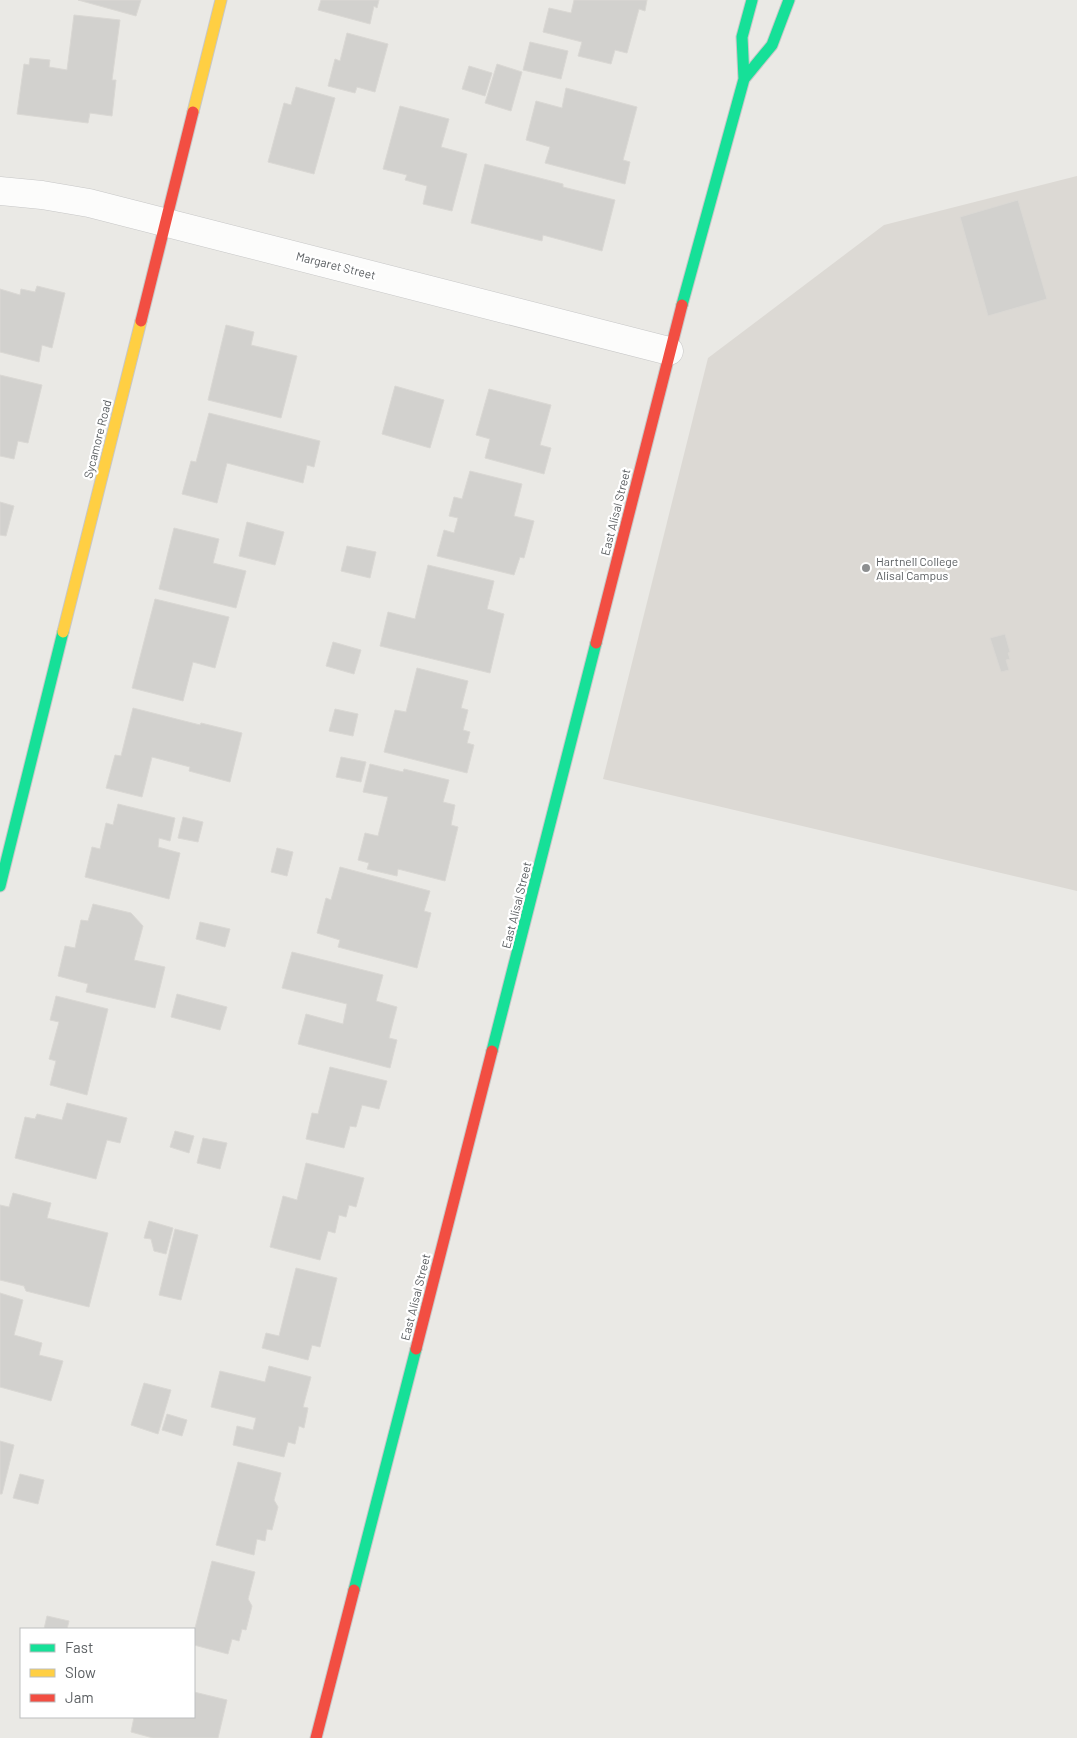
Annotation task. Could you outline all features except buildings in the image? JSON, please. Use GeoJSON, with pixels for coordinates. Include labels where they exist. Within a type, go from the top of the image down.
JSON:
{"type":"FeatureCollection","features":[{"type":"Feature","properties":{"kind":"street","name":"Sycamore Road"},"geometry":{"type":"LineString","coordinates":[[0,886],[221,0]]}},
{"type":"Feature","properties":{"kind":"street","name":"East Alisal Street"},"geometry":{"type":"LineString","coordinates":[[316,1738],[568,757],[669,351],[744,80],[742,37],[752,0]]}},
{"type":"Feature","properties":{"kind":"street","name":"East Alisal Street"},"geometry":{"type":"LineString","coordinates":[[744,80],[772,45],[788,0]]}},
{"type":"Feature","properties":{"kind":"street","name":"Margaret Street"},"geometry":{"type":"LineString","coordinates":[[0,191],[42,195],[89,203],[669,351]]}},
{"type":"Feature","properties":{"kind":"shaded area","name":"Hartnell College Alisal Campus"},"geometry":{"type":"Polygon","coordinates":[[[1077,176],[1077,891],[603,779],[708,358],[884,225],[1077,176]]]}},
{"type":"Feature","properties":{"kind":"traffic: fast"},"geometry":{"type":"LineString","coordinates":[[682,305],[744,79],[742,37],[752,0]]}},
{"type":"Feature","properties":{"kind":"traffic: fast"},"geometry":{"type":"LineString","coordinates":[[744,79],[772,45],[789,0]]}},
{"type":"Feature","properties":{"kind":"traffic: fast"},"geometry":{"type":"LineString","coordinates":[[0,886],[63,632]]}},
{"type":"Feature","properties":{"kind":"traffic: fast"},"geometry":{"type":"LineString","coordinates":[[492,1051],[596,643]]}},
{"type":"Feature","properties":{"kind":"traffic: fast"},"geometry":{"type":"LineString","coordinates":[[354,1590],[416,1349]]}},
{"type":"Feature","properties":{"kind":"traffic: slow"},"geometry":{"type":"LineString","coordinates":[[193,112],[221,0]]}},
{"type":"Feature","properties":{"kind":"traffic: slow"},"geometry":{"type":"LineString","coordinates":[[63,632],[141,321]]}},
{"type":"Feature","properties":{"kind":"traffic: jam"},"geometry":{"type":"LineString","coordinates":[[141,321],[193,112]]}},
{"type":"Feature","properties":{"kind":"traffic: jam"},"geometry":{"type":"LineString","coordinates":[[596,643],[682,305]]}},
{"type":"Feature","properties":{"kind":"traffic: jam"},"geometry":{"type":"LineString","coordinates":[[416,1349],[492,1051]]}},
{"type":"Feature","properties":{"kind":"traffic: jam"},"geometry":{"type":"LineString","coordinates":[[316,1738],[354,1590]]}},
{"type":"Feature","properties":{"kind":"place","name":"Hartnell College Alisal Campus"},"geometry":{"type":"Point","coordinates":[866,568]}}]}
